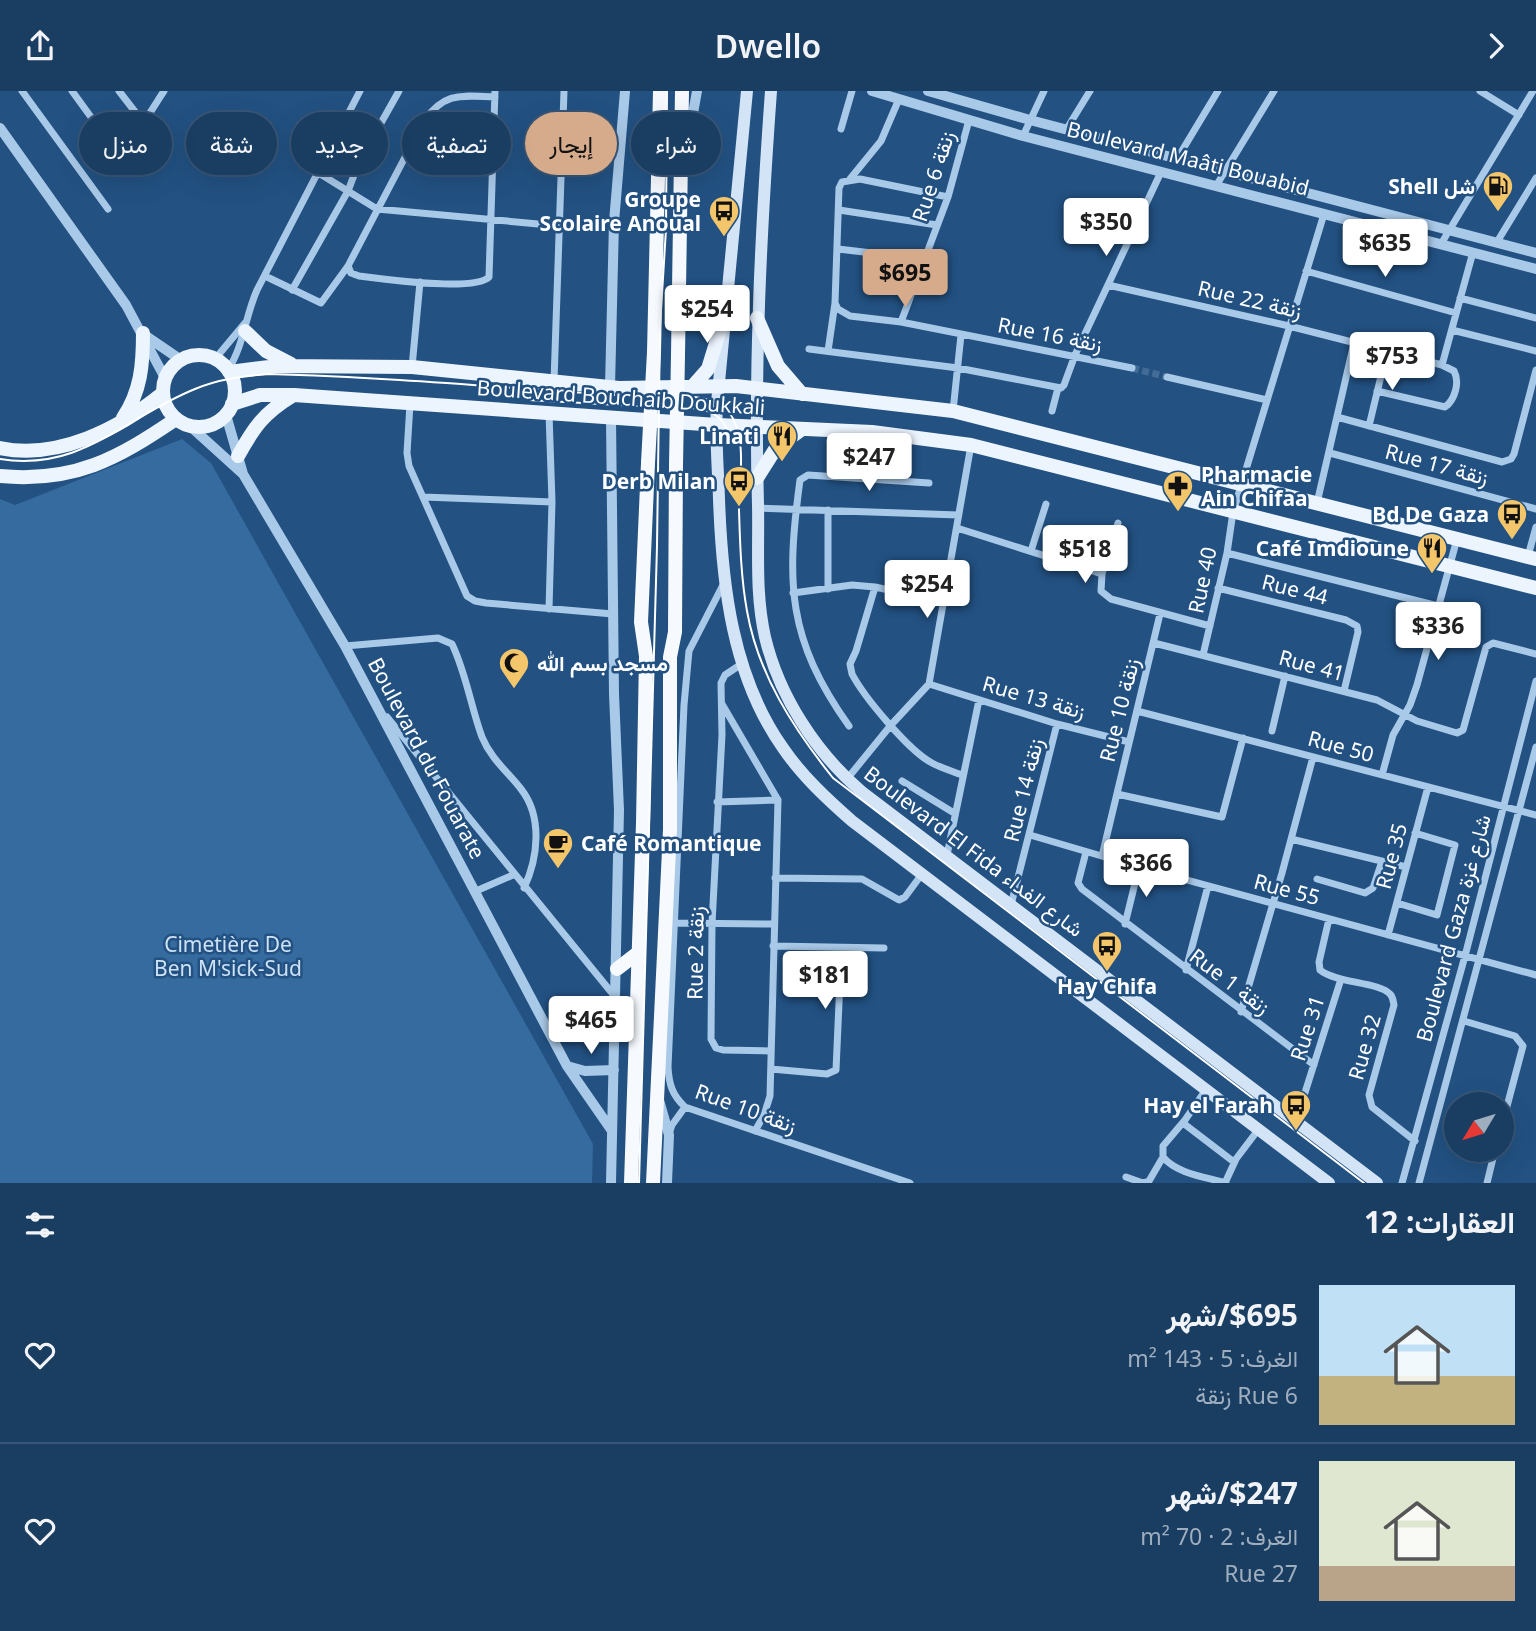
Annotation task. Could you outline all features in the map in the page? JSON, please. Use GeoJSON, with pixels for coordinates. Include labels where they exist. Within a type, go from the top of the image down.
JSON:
{"type":"FeatureCollection","features":[{"type":"Feature","properties":{"kind":"highway"},"geometry":{"type":"LineString","coordinates":[[628,1179],[639,952],[646,656],[641,622],[654,352],[660,91]]}},
{"type":"Feature","properties":{"kind":"highway"},"geometry":{"type":"LineString","coordinates":[[653,1183],[670,829],[670,657],[675,632],[682,91]]}},
{"type":"Feature","properties":{"kind":"highway"},"geometry":{"type":"LineString","coordinates":[[617,968],[639,952]]}},
{"type":"Feature","properties":{"kind":"main road"},"geometry":{"type":"LineString","coordinates":[[747,91],[716,425],[721,548],[733,630],[753,694],[767,723],[803,773],[823,796],[852,821],[1329,1183]]}},
{"type":"Feature","properties":{"kind":"main road","name":"Boulevard El Fida شارع الفداء"},"geometry":{"type":"LineString","coordinates":[[771,91],[757,318],[757,565],[765,638],[799,716],[820,749],[846,779],[1377,1183]]}},
{"type":"Feature","properties":{"kind":"main road"},"geometry":{"type":"LineString","coordinates":[[692,386],[708,369],[727,307]]}},
{"type":"Feature","properties":{"kind":"main road"},"geometry":{"type":"LineString","coordinates":[[757,318],[778,366],[802,394]]}},
{"type":"Feature","properties":{"kind":"main road"},"geometry":{"type":"LineString","coordinates":[[245,327],[266,351],[296,366]]}},
{"type":"Feature","properties":{"kind":"main road"},"geometry":{"type":"LineString","coordinates":[[121,421],[131,407],[139,387],[144,366],[143,333]]}},
{"type":"Feature","properties":{"kind":"main road"},"geometry":{"type":"LineString","coordinates":[[0,448],[29,452],[73,444],[149,404],[164,385],[172,367],[192,356],[204,355],[215,359],[228,371],[234,386],[229,410],[216,423],[205,427],[183,423],[110,460],[69,473],[46,477],[0,476]]}},
{"type":"Feature","properties":{"kind":"main road","name":"Boulevard Bouchaib Doukkali"},"geometry":{"type":"LineString","coordinates":[[228,371],[296,366],[412,367],[610,387],[756,388],[953,411],[1532,558]]}},
{"type":"Feature","properties":{"kind":"main road"},"geometry":{"type":"LineString","coordinates":[[164,385],[165,403],[183,423]]}},
{"type":"Feature","properties":{"kind":"main road","name":"Boulevard Bouchaib Doukkali"},"geometry":{"type":"LineString","coordinates":[[229,410],[260,395],[294,395],[716,425],[872,432],[971,445],[1536,588]]}},
{"type":"Feature","properties":{"kind":"main road"},"geometry":{"type":"LineString","coordinates":[[238,456],[258,422],[270,409],[294,395]]}},
{"type":"Feature","properties":{"kind":"main road"},"geometry":{"type":"LineString","coordinates":[[757,478],[776,448],[802,429]]}},
{"type":"Feature","properties":{"kind":"street"},"geometry":{"type":"LineString","coordinates":[[22,91],[108,209]]}},
{"type":"Feature","properties":{"kind":"street"},"geometry":{"type":"LineString","coordinates":[[72,91],[87,112]]}},
{"type":"Feature","properties":{"kind":"street"},"geometry":{"type":"LineString","coordinates":[[119,91],[135,112]]}},
{"type":"Feature","properties":{"kind":"street"},"geometry":{"type":"LineString","coordinates":[[150,112],[164,91]]}},
{"type":"Feature","properties":{"kind":"street"},"geometry":{"type":"LineString","coordinates":[[349,112],[360,91]]}},
{"type":"Feature","properties":{"kind":"street"},"geometry":{"type":"LineString","coordinates":[[292,290],[348,191],[359,162],[399,91]]}},
{"type":"Feature","properties":{"kind":"street"},"geometry":{"type":"LineString","coordinates":[[554,381],[564,91]]}},
{"type":"Feature","properties":{"kind":"street"},"geometry":{"type":"LineString","coordinates":[[610,387],[614,222],[625,91]]}},
{"type":"Feature","properties":{"kind":"street"},"geometry":{"type":"LineString","coordinates":[[681,180],[697,91]]}},
{"type":"Feature","properties":{"kind":"street"},"geometry":{"type":"LineString","coordinates":[[841,129],[852,91]]}},
{"type":"Feature","properties":{"kind":"street","name":"Boulevard Maâti Bouabid"},"geometry":{"type":"LineString","coordinates":[[872,91],[1023,136],[1536,269]]}},
{"type":"Feature","properties":{"kind":"street","name":"Boulevard Maâti Bouabid"},"geometry":{"type":"LineString","coordinates":[[928,91],[1066,130],[1536,253]]}},
{"type":"Feature","properties":{"kind":"street"},"geometry":{"type":"LineString","coordinates":[[1023,136],[1044,91]]}},
{"type":"Feature","properties":{"kind":"street"},"geometry":{"type":"LineString","coordinates":[[1066,130],[1090,91]]}},
{"type":"Feature","properties":{"kind":"street"},"geometry":{"type":"LineString","coordinates":[[1177,159],[1217,91]]}},
{"type":"Feature","properties":{"kind":"street"},"geometry":{"type":"LineString","coordinates":[[1216,186],[1274,91]]}},
{"type":"Feature","properties":{"kind":"street"},"geometry":{"type":"LineString","coordinates":[[1480,91],[1519,115]]}},
{"type":"Feature","properties":{"kind":"street"},"geometry":{"type":"LineString","coordinates":[[1441,244],[1533,91]]}},
{"type":"Feature","properties":{"kind":"street"},"geometry":{"type":"LineString","coordinates":[[265,275],[321,303],[348,266],[432,110],[442,100],[455,96],[495,94],[489,277],[485,281],[469,284],[420,282],[355,275],[348,266]]}},
{"type":"Feature","properties":{"kind":"street"},"geometry":{"type":"LineString","coordinates":[[850,179],[881,142],[899,99]]}},
{"type":"Feature","properties":{"kind":"street","name":"Rue 6 زنقة"},"geometry":{"type":"LineString","coordinates":[[901,322],[947,197],[969,120]]}},
{"type":"Feature","properties":{"kind":"street"},"geometry":{"type":"LineString","coordinates":[[0,128],[143,333],[164,385]]}},
{"type":"Feature","properties":{"kind":"street"},"geometry":{"type":"LineString","coordinates":[[809,349],[958,368],[1058,388],[1064,385],[1075,355],[1161,171]]}},
{"type":"Feature","properties":{"kind":"street"},"geometry":{"type":"LineString","coordinates":[[228,371],[241,345],[265,275],[315,175]]}},
{"type":"Feature","properties":{"kind":"street"},"geometry":{"type":"LineString","coordinates":[[322,175],[377,209],[560,226]]}},
{"type":"Feature","properties":{"kind":"street"},"geometry":{"type":"LineString","coordinates":[[1497,242],[1536,178]]}},
{"type":"Feature","properties":{"kind":"street"},"geometry":{"type":"LineString","coordinates":[[828,351],[835,303],[839,188],[842,182],[860,179],[947,197]]}},
{"type":"Feature","properties":{"kind":"street"},"geometry":{"type":"LineString","coordinates":[[838,210],[937,225]]}},
{"type":"Feature","properties":{"kind":"street","name":"Rue 40"},"geometry":{"type":"LineString","coordinates":[[1203,655],[1227,553],[1233,512],[1324,213]]}},
{"type":"Feature","properties":{"kind":"street"},"geometry":{"type":"LineString","coordinates":[[838,249],[923,259]]}},
{"type":"Feature","properties":{"kind":"street"},"geometry":{"type":"LineString","coordinates":[[1377,391],[1445,407],[1452,400],[1457,380],[1454,371],[1442,365],[1473,252]]}},
{"type":"Feature","properties":{"kind":"street"},"geometry":{"type":"LineString","coordinates":[[1306,271],[1456,313]]}},
{"type":"Feature","properties":{"kind":"street"},"geometry":{"type":"LineString","coordinates":[[412,367],[420,282]]}},
{"type":"Feature","properties":{"kind":"street","name":"Rue 22 زنقة"},"geometry":{"type":"LineString","coordinates":[[1108,285],[1289,326],[1442,365]]}},
{"type":"Feature","properties":{"kind":"street"},"geometry":{"type":"LineString","coordinates":[[1460,298],[1536,318]]}},
{"type":"Feature","properties":{"kind":"street","name":"Rue 16 زنقة"},"geometry":{"type":"LineString","coordinates":[[835,303],[838,309],[850,316],[901,322],[1132,368]]}},
{"type":"Feature","properties":{"kind":"street"},"geometry":{"type":"LineString","coordinates":[[215,359],[245,327]]}},
{"type":"Feature","properties":{"kind":"street"},"geometry":{"type":"LineString","coordinates":[[1452,330],[1536,351]]}},
{"type":"Feature","properties":{"kind":"street"},"geometry":{"type":"LineString","coordinates":[[143,333],[181,360]]}},
{"type":"Feature","properties":{"kind":"street"},"geometry":{"type":"LineString","coordinates":[[953,411],[961,335]]}},
{"type":"Feature","properties":{"kind":"street"},"geometry":{"type":"LineString","coordinates":[[1317,503],[1354,343]]}},
{"type":"Feature","properties":{"kind":"street"},"geometry":{"type":"LineString","coordinates":[[1369,426],[1387,351]]}},
{"type":"Feature","properties":{"kind":"street"},"geometry":{"type":"LineString","coordinates":[[1337,417],[1502,462],[1511,459],[1514,454],[1536,370]]}},
{"type":"Feature","properties":{"kind":"street"},"geometry":{"type":"LineString","coordinates":[[1167,377],[1267,400]]}},
{"type":"Feature","properties":{"kind":"street"},"geometry":{"type":"LineString","coordinates":[[1052,411],[1058,388]]}},
{"type":"Feature","properties":{"kind":"street"},"geometry":{"type":"LineString","coordinates":[[410,404],[407,453],[409,466],[467,596],[475,601],[613,614]]}},
{"type":"Feature","properties":{"kind":"street","name":"Boulevard du Fouarate"},"geometry":{"type":"LineString","coordinates":[[229,410],[243,474],[345,646],[567,1066],[612,1131]]}},
{"type":"Feature","properties":{"kind":"street"},"geometry":{"type":"LineString","coordinates":[[549,413],[552,502],[549,609]]}},
{"type":"Feature","properties":{"kind":"street"},"geometry":{"type":"LineString","coordinates":[[611,418],[613,614],[620,810],[611,1183]]}},
{"type":"Feature","properties":{"kind":"street","name":"Boulevard du Fouarate"},"geometry":{"type":"LineString","coordinates":[[183,423],[243,474]]}},
{"type":"Feature","properties":{"kind":"street"},"geometry":{"type":"LineString","coordinates":[[846,779],[929,684],[971,445]]}},
{"type":"Feature","properties":{"kind":"street","name":"Rue 17 زنقة"},"geometry":{"type":"LineString","coordinates":[[1330,453],[1536,509]]}},
{"type":"Feature","properties":{"kind":"street"},"geometry":{"type":"LineString","coordinates":[[849,726],[810,661],[797,622],[793,562],[800,480],[806,475],[929,483]]}},
{"type":"Feature","properties":{"kind":"street"},"geometry":{"type":"LineString","coordinates":[[423,497],[552,502]]}},
{"type":"Feature","properties":{"kind":"street"},"geometry":{"type":"LineString","coordinates":[[1031,551],[1046,504]]}},
{"type":"Feature","properties":{"kind":"street"},"geometry":{"type":"LineString","coordinates":[[758,508],[958,515]]}},
{"type":"Feature","properties":{"kind":"street"},"geometry":{"type":"LineString","coordinates":[[828,510],[828,589]]}},
{"type":"Feature","properties":{"kind":"street"},"geometry":{"type":"LineString","coordinates":[[1118,523],[1102,573],[1100,585],[1105,596],[1160,614],[1210,626]]}},
{"type":"Feature","properties":{"kind":"street"},"geometry":{"type":"LineString","coordinates":[[1532,558],[1536,527]]}},
{"type":"Feature","properties":{"kind":"street"},"geometry":{"type":"LineString","coordinates":[[957,528],[1102,573]]}},
{"type":"Feature","properties":{"kind":"street"},"geometry":{"type":"LineString","coordinates":[[1382,775],[1393,735],[1405,715],[1417,685],[1457,539]]}},
{"type":"Feature","properties":{"kind":"street","name":"Rue 44"},"geometry":{"type":"LineString","coordinates":[[1227,553],[1438,606]]}},
{"type":"Feature","properties":{"kind":"street","name":"Rue 10 زنقة"},"geometry":{"type":"LineString","coordinates":[[726,580],[689,651],[674,923],[668,1067],[670,1085],[676,1098],[685,1107],[910,1183]]}},
{"type":"Feature","properties":{"kind":"street"},"geometry":{"type":"LineString","coordinates":[[793,593],[852,585],[875,587],[944,602]]}},
{"type":"Feature","properties":{"kind":"street"},"geometry":{"type":"LineString","coordinates":[[875,587],[850,664],[852,674],[891,725],[930,762],[962,775]]}},
{"type":"Feature","properties":{"kind":"street","name":"Rue 44"},"geometry":{"type":"LineString","coordinates":[[1218,588],[1346,620],[1357,626],[1345,691]]}},
{"type":"Feature","properties":{"kind":"street","name":"Rue 10 زنقة"},"geometry":{"type":"LineString","coordinates":[[1102,856],[1160,614]]}},
{"type":"Feature","properties":{"kind":"street"},"geometry":{"type":"LineString","coordinates":[[345,646],[438,638],[452,644],[483,739],[491,755],[532,806],[535,854],[532,871],[524,888]]}},
{"type":"Feature","properties":{"kind":"street","name":"Rue 41"},"geometry":{"type":"LineString","coordinates":[[1154,643],[1377,700],[1405,715],[1457,733],[1463,730],[1484,651],[1489,644],[1536,654]]}},
{"type":"Feature","properties":{"kind":"street","name":"Rue 2 زنقة"},"geometry":{"type":"LineString","coordinates":[[743,663],[722,678],[722,735],[712,924],[711,1027],[713,1044],[723,1049],[771,1051]]}},
{"type":"Feature","properties":{"kind":"street"},"geometry":{"type":"LineString","coordinates":[[1272,731],[1285,675]]}},
{"type":"Feature","properties":{"kind":"street","name":"Boulevard Gaza شارع غزة"},"geometry":{"type":"LineString","coordinates":[[1402,1183],[1465,956],[1536,681]]}},
{"type":"Feature","properties":{"kind":"street","name":"Rue 13 زنقة"},"geometry":{"type":"LineString","coordinates":[[929,684],[1057,724],[1129,742]]}},
{"type":"Feature","properties":{"kind":"street"},"geometry":{"type":"LineString","coordinates":[[947,855],[979,700]]}},
{"type":"Feature","properties":{"kind":"street"},"geometry":{"type":"LineString","coordinates":[[374,701],[439,779],[513,875],[616,998]]}},
{"type":"Feature","properties":{"kind":"street"},"geometry":{"type":"LineString","coordinates":[[721,703],[778,800],[771,1069],[768,1105],[755,1131]]}},
{"type":"Feature","properties":{"kind":"street","name":"Rue 50"},"geometry":{"type":"LineString","coordinates":[[1137,711],[1536,815]]}},
{"type":"Feature","properties":{"kind":"street","name":"Rue 14 زنقة"},"geometry":{"type":"LineString","coordinates":[[1011,905],[1057,724]]}},
{"type":"Feature","properties":{"kind":"street"},"geometry":{"type":"LineString","coordinates":[[1117,793],[1222,817],[1243,738]]}},
{"type":"Feature","properties":{"kind":"street","name":"Boulevard Gaza شارع غزة"},"geometry":{"type":"LineString","coordinates":[[1420,1181],[1536,747]]}},
{"type":"Feature","properties":{"kind":"street"},"geometry":{"type":"LineString","coordinates":[[1241,1012],[1313,757]]}},
{"type":"Feature","properties":{"kind":"street"},"geometry":{"type":"LineString","coordinates":[[902,781],[954,813]]}},
{"type":"Feature","properties":{"kind":"street","name":"Rue 35"},"geometry":{"type":"LineString","coordinates":[[1388,935],[1428,787]]}},
{"type":"Feature","properties":{"kind":"street"},"geometry":{"type":"LineString","coordinates":[[717,802],[778,800]]}},
{"type":"Feature","properties":{"kind":"street"},"geometry":{"type":"LineString","coordinates":[[1397,903],[1437,915],[1455,845],[1415,833]]}},
{"type":"Feature","properties":{"kind":"street","name":"Rue 55"},"geometry":{"type":"LineString","coordinates":[[1030,835],[1536,975]]}},
{"type":"Feature","properties":{"kind":"street"},"geometry":{"type":"LineString","coordinates":[[1291,839],[1406,867]]}},
{"type":"Feature","properties":{"kind":"street","name":"Rue 1 زنقة"},"geometry":{"type":"LineString","coordinates":[[1086,852],[1079,886],[1125,924],[1314,1065]]}},
{"type":"Feature","properties":{"kind":"street"},"geometry":{"type":"LineString","coordinates":[[1317,879],[1365,893],[1373,888],[1381,861]]}},
{"type":"Feature","properties":{"kind":"street"},"geometry":{"type":"LineString","coordinates":[[1125,924],[1139,867]]}},
{"type":"Feature","properties":{"kind":"street"},"geometry":{"type":"LineString","coordinates":[[775,878],[862,879],[899,901],[922,874]]}},
{"type":"Feature","properties":{"kind":"street"},"geometry":{"type":"LineString","coordinates":[[476,891],[513,875]]}},
{"type":"Feature","properties":{"kind":"street"},"geometry":{"type":"LineString","coordinates":[[1186,969],[1208,885]]}},
{"type":"Feature","properties":{"kind":"street","name":"Rue 31"},"geometry":{"type":"LineString","coordinates":[[1296,1121],[1341,979],[1324,974],[1319,966],[1329,919]]}},
{"type":"Feature","properties":{"kind":"street"},"geometry":{"type":"LineString","coordinates":[[674,923],[774,925]]}},
{"type":"Feature","properties":{"kind":"street"},"geometry":{"type":"LineString","coordinates":[[773,946],[884,948]]}},
{"type":"Feature","properties":{"kind":"street"},"geometry":{"type":"LineString","coordinates":[[771,1069],[827,1074],[833,1073],[838,1065],[841,958],[838,950],[833,948]]}},
{"type":"Feature","properties":{"kind":"street","name":"Rue 32"},"geometry":{"type":"LineString","coordinates":[[1341,979],[1384,990],[1393,999],[1394,1005],[1369,1095],[1372,1107],[1415,1141]]}},
{"type":"Feature","properties":{"kind":"street"},"geometry":{"type":"LineString","coordinates":[[1464,1021],[1515,1035],[1521,1041],[1510,1092]]}},
{"type":"Feature","properties":{"kind":"street"},"geometry":{"type":"LineString","coordinates":[[567,1066],[585,1071],[614,1070]]}},
{"type":"Feature","properties":{"kind":"street"},"geometry":{"type":"LineString","coordinates":[[657,1090],[669,1135]]}},
{"type":"Feature","properties":{"kind":"street"},"geometry":{"type":"LineString","coordinates":[[1126,1177],[1147,1183],[1163,1157],[1163,1146],[1205,1091]]}},
{"type":"Feature","properties":{"kind":"street"},"geometry":{"type":"LineString","coordinates":[[667,1183],[669,1135],[672,1125],[685,1107]]}},
{"type":"Feature","properties":{"kind":"street"},"geometry":{"type":"LineString","coordinates":[[1184,1121],[1235,1160]]}},
{"type":"Feature","properties":{"kind":"street"},"geometry":{"type":"LineString","coordinates":[[1163,1157],[1192,1179],[1226,1183],[1235,1160],[1258,1131]]}},
{"type":"Feature","properties":{"kind":"street"},"geometry":{"type":"LineString","coordinates":[[1487,1183],[1492,1162]]}},
{"type":"Feature","properties":{"kind":"street"},"geometry":{"type":"LineString","coordinates":[[1405,1174],[1420,1181]]}},
{"type":"Feature","properties":{"kind":"green space","name":"Cimetière De Ben M'sick-Sud"},"geometry":{"type":"Polygon","coordinates":[[[182,439],[211,463],[593,1144],[592,1183],[0,1183],[0,499],[15,505],[182,439]]]}},
{"type":"Feature","properties":{"kind":"tunnel"},"geometry":{"type":"LineString","coordinates":[[1132,368],[1167,377]]}},
{"type":"Feature","properties":{"kind":"tram line"},"geometry":{"type":"LineString","coordinates":[[639,1183],[657,546],[660,327],[666,229],[667,91]]}},
{"type":"Feature","properties":{"kind":"tram line"},"geometry":{"type":"LineString","coordinates":[[0,459],[29,461],[79,450],[195,389],[231,379],[269,374],[403,380],[627,396],[696,397],[721,405],[735,422],[741,447],[741,561],[752,634],[759,657],[779,699],[804,740],[833,778],[1364,1183]]}},
{"type":"Feature","properties":{"kind":"tram line"},"geometry":{"type":"LineString","coordinates":[[529,400],[637,406]]}},
{"type":"Feature","properties":{"kind":"tram line"},"geometry":{"type":"LineString","coordinates":[[689,408],[713,413],[728,431]]}},
{"type":"Feature","properties":{"kind":"place","name":"Shell شل"},"geometry":{"type":"Point","coordinates":[1498,213]}},
{"type":"Feature","properties":{"kind":"place","name":"Groupe Scolaire Anoual"},"geometry":{"type":"Point","coordinates":[724,238]}},
{"type":"Feature","properties":{"kind":"place","name":"Linati"},"geometry":{"type":"Point","coordinates":[782,463]}},
{"type":"Feature","properties":{"kind":"place","name":"Derb Milan"},"geometry":{"type":"Point","coordinates":[739,508]}},
{"type":"Feature","properties":{"kind":"place","name":"Pharmacie Ain Chifaa"},"geometry":{"type":"Point","coordinates":[1178,513]}},
{"type":"Feature","properties":{"kind":"place","name":"Bd De Gaza"},"geometry":{"type":"Point","coordinates":[1512,541]}},
{"type":"Feature","properties":{"kind":"place","name":"Café Imdioune"},"geometry":{"type":"Point","coordinates":[1432,575]}},
{"type":"Feature","properties":{"kind":"place","name":"مسجد بسم الله"},"geometry":{"type":"Point","coordinates":[514,690]}},
{"type":"Feature","properties":{"kind":"place","name":"Café Romantique"},"geometry":{"type":"Point","coordinates":[558,870]}},
{"type":"Feature","properties":{"kind":"place","name":"Hay Chifa"},"geometry":{"type":"Point","coordinates":[1107,973]}},
{"type":"Feature","properties":{"kind":"place","name":"Hay el Farah"},"geometry":{"type":"Point","coordinates":[1296,1132]}}]}
